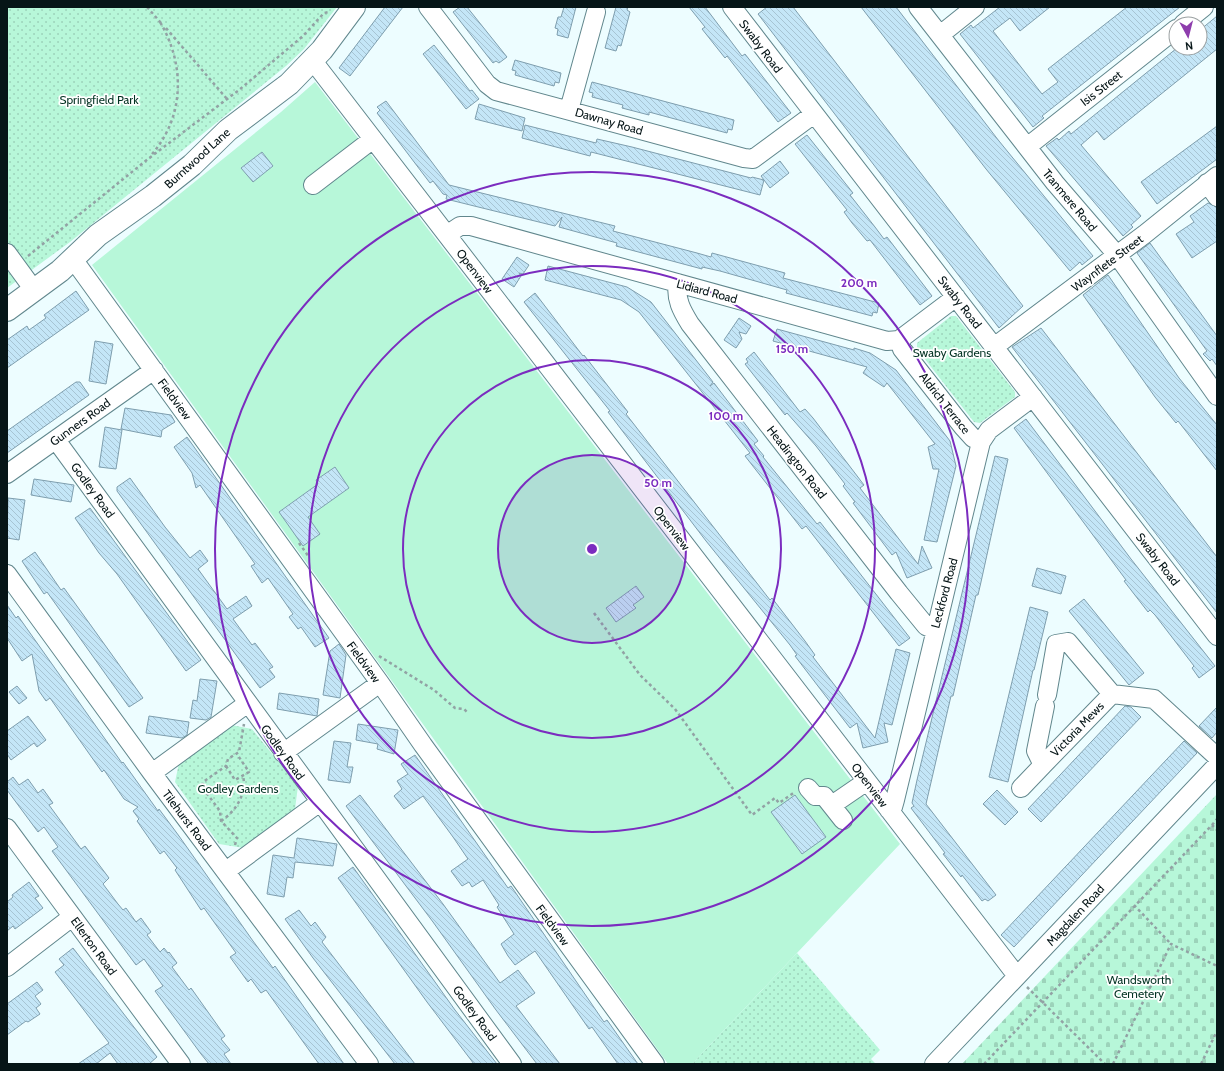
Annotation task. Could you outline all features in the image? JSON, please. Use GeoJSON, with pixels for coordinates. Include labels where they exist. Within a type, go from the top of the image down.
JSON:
{"type":"FeatureCollection","features":[{"type":"Feature","properties":{"kind":"main road"},"geometry":{"type":"LineString","coordinates":[[260,99],[289,84],[313,61],[354,7]]}},
{"type":"Feature","properties":{"kind":"main road","name":"Burntwood Lane"},"geometry":{"type":"LineString","coordinates":[[73,259],[98,234],[143,203],[143,190],[183,158],[202,156],[220,137],[238,135],[273,105],[260,99]]}},
{"type":"Feature","properties":{"kind":"main road"},"geometry":{"type":"LineString","coordinates":[[7,310],[73,259]]}},
{"type":"Feature","properties":{"kind":"street","name":"Dawnay Road"},"geometry":{"type":"LineString","coordinates":[[428,7],[492,88],[569,110],[744,158],[753,159],[814,114]]}},
{"type":"Feature","properties":{"kind":"street","name":"Tranmere Road"},"geometry":{"type":"LineString","coordinates":[[918,7],[1027,147],[1117,255],[1217,396]]}},
{"type":"Feature","properties":{"kind":"street"},"geometry":{"type":"LineString","coordinates":[[940,35],[975,7]]}},
{"type":"Feature","properties":{"kind":"street"},"geometry":{"type":"LineString","coordinates":[[1193,16],[1204,7]]}},
{"type":"Feature","properties":{"kind":"street","name":"Swaby Road"},"geometry":{"type":"LineString","coordinates":[[740,10],[814,114],[1217,636]]}},
{"type":"Feature","properties":{"kind":"street"},"geometry":{"type":"LineString","coordinates":[[569,110],[596,12]]}},
{"type":"Feature","properties":{"kind":"street","name":"Isis Street"},"geometry":{"type":"LineString","coordinates":[[1027,147],[1168,35]]}},
{"type":"Feature","properties":{"kind":"street","name":"Openview"},"geometry":{"type":"LineString","coordinates":[[313,61],[448,234],[1017,976]]}},
{"type":"Feature","properties":{"kind":"street"},"geometry":{"type":"LineString","coordinates":[[313,185],[373,139]]}},
{"type":"Feature","properties":{"kind":"street","name":"Waynflete Street"},"geometry":{"type":"LineString","coordinates":[[994,347],[1214,185]]}},
{"type":"Feature","properties":{"kind":"street","name":"Lidiard Road"},"geometry":{"type":"LineString","coordinates":[[448,234],[460,226],[471,226],[887,341],[899,340]]}},
{"type":"Feature","properties":{"kind":"street"},"geometry":{"type":"LineString","coordinates":[[7,253],[34,290]]}},
{"type":"Feature","properties":{"kind":"street","name":"Fieldview"},"geometry":{"type":"LineString","coordinates":[[73,259],[380,683],[427,752],[655,1064]]}},
{"type":"Feature","properties":{"kind":"street","name":"Headington Road"},"geometry":{"type":"LineString","coordinates":[[678,283],[676,291],[681,309],[690,324],[903,598],[926,626],[934,630]]}},
{"type":"Feature","properties":{"kind":"street"},"geometry":{"type":"LineString","coordinates":[[899,340],[956,297]]}},
{"type":"Feature","properties":{"kind":"street","name":"Aldrich Terrace"},"geometry":{"type":"LineString","coordinates":[[899,340],[902,349],[963,427],[973,438],[981,442]]}},
{"type":"Feature","properties":{"kind":"street","name":"Gunners Road"},"geometry":{"type":"LineString","coordinates":[[7,474],[154,370]]}},
{"type":"Feature","properties":{"kind":"street","name":"Leckford Road"},"geometry":{"type":"LineString","coordinates":[[889,810],[893,806],[934,630],[981,442],[989,430],[1033,397]]}},
{"type":"Feature","properties":{"kind":"street","name":"Godley Road"},"geometry":{"type":"LineString","coordinates":[[56,440],[283,753],[512,1064]]}},
{"type":"Feature","properties":{"kind":"street","name":"Tilehurst Road"},"geometry":{"type":"LineString","coordinates":[[7,574],[152,773],[232,866],[369,1064]]}},
{"type":"Feature","properties":{"kind":"street","name":"Victoria Mews"},"geometry":{"type":"LineString","coordinates":[[1043,765],[1036,751],[1056,644],[1068,642],[1112,694],[1154,699],[1217,757]]}},
{"type":"Feature","properties":{"kind":"street"},"geometry":{"type":"LineString","coordinates":[[283,753],[380,683]]}},
{"type":"Feature","properties":{"kind":"street","name":"Victoria Mews"},"geometry":{"type":"LineString","coordinates":[[1021,788],[1112,694]]}},
{"type":"Feature","properties":{"kind":"street"},"geometry":{"type":"LineString","coordinates":[[152,773],[248,703]]}},
{"type":"Feature","properties":{"kind":"street","name":"Magdalen Road"},"geometry":{"type":"LineString","coordinates":[[934,1064],[1217,766]]}},
{"type":"Feature","properties":{"kind":"street"},"geometry":{"type":"LineString","coordinates":[[832,805],[867,781]]}},
{"type":"Feature","properties":{"kind":"street"},"geometry":{"type":"LineString","coordinates":[[808,788],[815,796],[824,796],[843,820]]}},
{"type":"Feature","properties":{"kind":"street"},"geometry":{"type":"LineString","coordinates":[[232,866],[320,802]]}},
{"type":"Feature","properties":{"kind":"street","name":"Ellerton Road"},"geometry":{"type":"LineString","coordinates":[[7,828],[72,917],[173,1061]]}},
{"type":"Feature","properties":{"kind":"street"},"geometry":{"type":"LineString","coordinates":[[7,967],[72,917]]}},
{"type":"Feature","properties":{"kind":"path"},"geometry":{"type":"LineString","coordinates":[[146,7],[227,99]]}},
{"type":"Feature","properties":{"kind":"path"},"geometry":{"type":"LineString","coordinates":[[24,259],[148,159],[239,90],[303,36],[324,13],[331,12]]}},
{"type":"Feature","properties":{"kind":"path"},"geometry":{"type":"LineString","coordinates":[[148,159],[161,144],[170,126],[175,111],[178,92],[178,74],[173,51],[169,37],[160,22]]}},
{"type":"Feature","properties":{"kind":"path"},"geometry":{"type":"LineString","coordinates":[[239,90],[260,99]]}},
{"type":"Feature","properties":{"kind":"path"},"geometry":{"type":"LineString","coordinates":[[298,542],[310,559]]}},
{"type":"Feature","properties":{"kind":"path"},"geometry":{"type":"LineString","coordinates":[[594,613],[640,675],[675,709],[752,815],[775,798],[779,803],[805,784],[808,788]]}},
{"type":"Feature","properties":{"kind":"path"},"geometry":{"type":"LineString","coordinates":[[377,653],[434,690],[455,708],[464,709],[467,712]]}},
{"type":"Feature","properties":{"kind":"path"},"geometry":{"type":"LineString","coordinates":[[232,866],[236,838],[221,821],[220,811],[202,787],[203,782],[226,766],[228,759],[239,752],[244,724]]}},
{"type":"Feature","properties":{"kind":"path"},"geometry":{"type":"LineString","coordinates":[[226,766],[235,780],[249,772],[237,754]]}},
{"type":"Feature","properties":{"kind":"path"},"geometry":{"type":"LineString","coordinates":[[221,821],[233,813],[240,800],[244,788],[243,775]]}},
{"type":"Feature","properties":{"kind":"path"},"geometry":{"type":"LineString","coordinates":[[984,1064],[1217,819]]}},
{"type":"Feature","properties":{"kind":"path"},"geometry":{"type":"LineString","coordinates":[[1212,825],[1217,830]]}},
{"type":"Feature","properties":{"kind":"path"},"geometry":{"type":"LineString","coordinates":[[1134,905],[1172,944],[1217,966]]}},
{"type":"Feature","properties":{"kind":"path"},"geometry":{"type":"LineString","coordinates":[[1113,1064],[1172,944]]}},
{"type":"Feature","properties":{"kind":"path"},"geometry":{"type":"LineString","coordinates":[[1017,976],[1105,1064]]}},
{"type":"Feature","properties":{"kind":"path"},"geometry":{"type":"LineString","coordinates":[[1201,1064],[1217,1031]]}},
{"type":"Feature","properties":{"kind":"green space","name":"Springfield Park"},"geometry":{"type":"Polygon","coordinates":[[[7,7],[337,7],[304,49],[286,66],[70,242],[7,288],[7,7]]]}},
{"type":"Feature","properties":{"kind":"green space"},"geometry":{"type":"Polygon","coordinates":[[[315,82],[900,844],[692,1064],[668,1064],[92,265],[281,112],[315,82]]]}},
{"type":"Feature","properties":{"kind":"green space","name":"Swaby Gardens"},"geometry":{"type":"Polygon","coordinates":[[[951,316],[956,316],[1015,392],[1015,397],[980,423],[974,422],[917,349],[917,343],[951,316]]]}},
{"type":"Feature","properties":{"kind":"green space","name":"Godley Gardens"},"geometry":{"type":"Polygon","coordinates":[[[231,725],[252,729],[298,786],[295,809],[244,848],[219,844],[175,782],[179,763],[231,725]]]}},
{"type":"Feature","properties":{"kind":"green space","name":"Wandsworth Cemetery"},"geometry":{"type":"Polygon","coordinates":[[[1217,794],[1217,1064],[962,1064],[1217,794]]]}},
{"type":"Feature","properties":{"kind":"green space"},"geometry":{"type":"Polygon","coordinates":[[[797,953],[880,1050],[871,1059],[876,1064],[692,1064],[797,953]]]}},
{"type":"Feature","properties":{"kind":"building"},"geometry":{"type":"Polygon","coordinates":[[[385,7],[403,7],[350,76],[339,68],[385,7]]]}},
{"type":"Feature","properties":{"kind":"building"},"geometry":{"type":"Polygon","coordinates":[[[460,7],[467,7],[507,57],[499,63],[496,61],[493,63],[453,12],[460,7]]]}},
{"type":"Feature","properties":{"kind":"building"},"geometry":{"type":"Polygon","coordinates":[[[564,7],[576,7],[568,38],[557,35],[558,29],[555,28],[558,17],[561,17],[564,7]]]}},
{"type":"Feature","properties":{"kind":"building"},"geometry":{"type":"Polygon","coordinates":[[[616,7],[628,7],[627,10],[630,12],[621,46],[618,45],[616,51],[605,48],[616,7]]]}},
{"type":"Feature","properties":{"kind":"building"},"geometry":{"type":"Polygon","coordinates":[[[689,7],[705,7],[742,56],[745,54],[791,113],[778,122],[727,56],[725,58],[702,29],[705,27],[689,7]]]}},
{"type":"Feature","properties":{"kind":"building"},"geometry":{"type":"Polygon","coordinates":[[[767,7],[793,7],[1023,306],[999,328],[758,14],[767,7]]]}},
{"type":"Feature","properties":{"kind":"building"},"geometry":{"type":"Polygon","coordinates":[[[861,7],[896,7],[999,141],[1093,256],[1082,265],[1080,262],[1070,271],[986,169],[861,7]]]}},
{"type":"Feature","properties":{"kind":"building"},"geometry":{"type":"Polygon","coordinates":[[[1000,7],[1050,7],[1020,31],[1010,18],[993,31],[1042,94],[1058,82],[1048,69],[1127,7],[1180,7],[1042,116],[1044,118],[1033,127],[960,34],[971,25],[973,28],[1000,7]]]}},
{"type":"Feature","properties":{"kind":"building"},"geometry":{"type":"Polygon","coordinates":[[[1217,16],[1217,49],[1104,140],[1097,131],[1081,145],[1141,216],[1131,225],[1133,227],[1123,236],[1046,146],[1057,138],[1059,140],[1069,131],[1071,134],[1168,55],[1208,56],[1208,23],[1217,16]]]}},
{"type":"Feature","properties":{"kind":"building"},"geometry":{"type":"Polygon","coordinates":[[[434,45],[470,91],[472,90],[479,99],[466,109],[423,54],[434,45]]]}},
{"type":"Feature","properties":{"kind":"building"},"geometry":{"type":"Polygon","coordinates":[[[515,60],[561,73],[559,83],[555,82],[554,86],[515,75],[516,71],[512,70],[515,60]]]}},
{"type":"Feature","properties":{"kind":"building"},"geometry":{"type":"Polygon","coordinates":[[[592,82],[734,120],[732,130],[728,129],[727,133],[649,112],[649,115],[622,108],[623,105],[592,97],[593,93],[589,92],[592,82]]]}},
{"type":"Feature","properties":{"kind":"building"},"geometry":{"type":"Polygon","coordinates":[[[386,101],[449,185],[615,226],[613,231],[711,257],[712,253],[785,273],[783,278],[879,303],[877,313],[873,312],[872,316],[786,293],[787,290],[720,271],[702,267],[702,269],[616,246],[617,243],[559,227],[562,217],[555,226],[446,199],[447,195],[443,194],[433,181],[430,183],[377,113],[380,110],[377,107],[386,101]]]}},
{"type":"Feature","properties":{"kind":"building"},"geometry":{"type":"Polygon","coordinates":[[[479,104],[525,118],[522,131],[475,119],[479,104]]]}},
{"type":"Feature","properties":{"kind":"building"},"geometry":{"type":"Polygon","coordinates":[[[525,125],[596,143],[597,139],[632,147],[751,178],[764,180],[760,195],[591,152],[590,156],[522,138],[525,125]]]}},
{"type":"Feature","properties":{"kind":"building"},"geometry":{"type":"Polygon","coordinates":[[[1217,126],[1217,159],[1157,204],[1141,182],[1217,126]]]}},
{"type":"Feature","properties":{"kind":"building"},"geometry":{"type":"Polygon","coordinates":[[[807,135],[853,193],[850,195],[884,239],[887,237],[932,296],[920,305],[870,240],[867,241],[852,223],[844,212],[847,210],[795,144],[807,135]]]}},
{"type":"Feature","properties":{"kind":"building"},"geometry":{"type":"Polygon","coordinates":[[[262,152],[273,166],[253,182],[241,168],[262,152]]]}},
{"type":"Feature","properties":{"kind":"building"},"geometry":{"type":"Polygon","coordinates":[[[780,161],[789,173],[770,188],[761,176],[780,161]]]}},
{"type":"Feature","properties":{"kind":"building"},"geometry":{"type":"Polygon","coordinates":[[[1208,203],[1217,207],[1217,241],[1192,258],[1176,234],[1194,222],[1190,216],[1208,203]]]}},
{"type":"Feature","properties":{"kind":"building"},"geometry":{"type":"Polygon","coordinates":[[[1150,243],[1217,336],[1217,366],[1212,359],[1210,361],[1203,354],[1207,351],[1137,253],[1150,243]]]}},
{"type":"Feature","properties":{"kind":"building"},"geometry":{"type":"Polygon","coordinates":[[[517,257],[529,265],[523,274],[519,273],[521,276],[514,287],[502,279],[517,257]]]}},
{"type":"Feature","properties":{"kind":"building"},"geometry":{"type":"Polygon","coordinates":[[[548,266],[627,287],[651,302],[713,382],[710,386],[714,383],[758,441],[754,444],[764,456],[763,457],[817,524],[820,522],[910,638],[899,646],[806,526],[802,529],[745,456],[750,453],[639,312],[621,300],[545,280],[548,266]]]}},
{"type":"Feature","properties":{"kind":"building"},"geometry":{"type":"Polygon","coordinates":[[[1108,275],[1179,378],[1217,425],[1217,471],[1178,421],[1176,423],[1155,397],[1083,295],[1108,275]]]}},
{"type":"Feature","properties":{"kind":"building"},"geometry":{"type":"Polygon","coordinates":[[[76,291],[89,310],[7,368],[7,340],[27,326],[29,330],[46,318],[44,315],[76,291]]]}},
{"type":"Feature","properties":{"kind":"building"},"geometry":{"type":"Polygon","coordinates":[[[535,293],[628,412],[626,414],[770,600],[772,598],[805,641],[815,655],[813,657],[875,738],[896,649],[910,653],[892,725],[884,723],[888,742],[863,748],[857,723],[850,728],[795,656],[797,655],[790,645],[706,541],[608,412],[610,411],[524,302],[535,293]]]}},
{"type":"Feature","properties":{"kind":"building"},"geometry":{"type":"Polygon","coordinates":[[[739,318],[751,326],[746,334],[739,332],[742,339],[736,348],[724,340],[739,318]]]}},
{"type":"Feature","properties":{"kind":"building"},"geometry":{"type":"Polygon","coordinates":[[[1041,328],[1217,557],[1217,613],[1012,347],[1041,328]]]}},
{"type":"Feature","properties":{"kind":"building"},"geometry":{"type":"Polygon","coordinates":[[[777,329],[870,353],[896,370],[950,441],[956,466],[937,542],[924,540],[939,469],[933,469],[928,447],[935,444],[887,383],[884,387],[863,373],[867,367],[773,341],[777,329]]]}},
{"type":"Feature","properties":{"kind":"building"},"geometry":{"type":"Polygon","coordinates":[[[95,341],[113,344],[106,384],[89,381],[95,341]]]}},
{"type":"Feature","properties":{"kind":"building"},"geometry":{"type":"Polygon","coordinates":[[[754,352],[800,412],[805,409],[813,418],[864,485],[860,488],[918,564],[922,546],[932,568],[907,578],[896,552],[892,555],[853,503],[855,502],[843,486],[845,484],[816,446],[787,413],[785,415],[745,364],[748,362],[746,359],[754,352]]]}},
{"type":"Feature","properties":{"kind":"building"},"geometry":{"type":"Polygon","coordinates":[[[76,382],[80,382],[89,395],[7,453],[7,431],[76,382]]]}},
{"type":"Feature","properties":{"kind":"building"},"geometry":{"type":"Polygon","coordinates":[[[125,408],[171,415],[175,422],[162,430],[161,437],[121,429],[125,408]]]}},
{"type":"Feature","properties":{"kind":"building"},"geometry":{"type":"Polygon","coordinates":[[[1026,419],[1131,559],[1215,666],[1199,678],[1192,668],[1194,666],[1155,615],[1150,610],[1148,612],[1124,581],[1126,580],[1014,428],[1026,419]]]}},
{"type":"Feature","properties":{"kind":"building"},"geometry":{"type":"Polygon","coordinates":[[[105,427],[122,430],[116,469],[99,467],[105,427]]]}},
{"type":"Feature","properties":{"kind":"building"},"geometry":{"type":"Polygon","coordinates":[[[187,437],[329,638],[315,647],[301,627],[298,629],[289,617],[293,614],[268,578],[262,583],[251,566],[255,564],[200,485],[196,488],[192,473],[174,447],[187,437]]]}},
{"type":"Feature","properties":{"kind":"building"},"geometry":{"type":"Polygon","coordinates":[[[995,456],[1008,459],[978,595],[976,595],[926,804],[996,895],[988,901],[985,899],[982,901],[962,875],[961,877],[943,854],[945,853],[911,808],[914,806],[912,803],[917,780],[995,456]]]}},
{"type":"Feature","properties":{"kind":"building"},"geometry":{"type":"Polygon","coordinates":[[[335,467],[349,488],[308,517],[320,534],[303,546],[279,512],[318,484],[316,480],[335,467]]]}},
{"type":"Feature","properties":{"kind":"building"},"geometry":{"type":"Polygon","coordinates":[[[130,478],[165,527],[190,558],[200,550],[208,561],[198,569],[227,609],[246,596],[252,606],[233,619],[252,645],[255,643],[273,667],[269,669],[275,677],[260,688],[117,491],[117,487],[130,478]]]}},
{"type":"Feature","properties":{"kind":"building"},"geometry":{"type":"Polygon","coordinates":[[[34,479],[74,485],[71,502],[31,495],[34,479]]]}},
{"type":"Feature","properties":{"kind":"building"},"geometry":{"type":"Polygon","coordinates":[[[8,498],[25,500],[19,540],[7,538],[8,498]]]}},
{"type":"Feature","properties":{"kind":"building"},"geometry":{"type":"Polygon","coordinates":[[[90,508],[201,660],[186,671],[75,518],[90,508]]]}},
{"type":"Feature","properties":{"kind":"building"},"geometry":{"type":"Polygon","coordinates":[[[35,552],[61,590],[64,588],[143,698],[129,707],[47,592],[44,594],[22,561],[35,552]]]}},
{"type":"Feature","properties":{"kind":"building"},"geometry":{"type":"Polygon","coordinates":[[[1037,568],[1066,576],[1061,594],[1032,586],[1037,568]]]}},
{"type":"Feature","properties":{"kind":"building"},"geometry":{"type":"Polygon","coordinates":[[[636,586],[644,597],[633,605],[636,608],[616,622],[606,608],[636,586]]]}},
{"type":"Feature","properties":{"kind":"building"},"geometry":{"type":"Polygon","coordinates":[[[1084,599],[1144,673],[1129,685],[1069,611],[1084,599]]]}},
{"type":"Feature","properties":{"kind":"building"},"geometry":{"type":"Polygon","coordinates":[[[7,605],[16,618],[18,616],[122,763],[123,762],[158,811],[159,809],[179,836],[273,968],[275,966],[344,1064],[319,1064],[266,990],[261,993],[251,979],[248,982],[230,957],[236,953],[204,908],[201,910],[175,870],[177,868],[164,851],[160,854],[137,821],[139,819],[133,811],[138,807],[124,799],[104,770],[102,772],[50,698],[46,701],[39,691],[32,654],[22,661],[7,638],[7,605]]]}},
{"type":"Feature","properties":{"kind":"building"},"geometry":{"type":"Polygon","coordinates":[[[1030,607],[1048,612],[1033,670],[1008,782],[989,777],[1030,607]]]}},
{"type":"Feature","properties":{"kind":"building"},"geometry":{"type":"Polygon","coordinates":[[[339,644],[346,655],[340,698],[323,695],[330,651],[339,644]]]}},
{"type":"Feature","properties":{"kind":"building"},"geometry":{"type":"Polygon","coordinates":[[[200,679],[217,681],[211,717],[206,720],[190,718],[193,700],[197,701],[200,679]]]}},
{"type":"Feature","properties":{"kind":"building"},"geometry":{"type":"Polygon","coordinates":[[[17,686],[27,698],[19,704],[9,692],[17,686]]]}},
{"type":"Feature","properties":{"kind":"building"},"geometry":{"type":"Polygon","coordinates":[[[279,693],[319,699],[317,716],[277,709],[279,693]]]}},
{"type":"Feature","properties":{"kind":"building"},"geometry":{"type":"Polygon","coordinates":[[[1125,706],[1131,707],[1141,717],[1041,822],[1028,809],[1125,706]]]}},
{"type":"Feature","properties":{"kind":"building"},"geometry":{"type":"Polygon","coordinates":[[[1217,707],[1217,732],[1212,738],[1199,726],[1217,707]]]}},
{"type":"Feature","properties":{"kind":"building"},"geometry":{"type":"Polygon","coordinates":[[[28,716],[46,740],[37,747],[34,743],[11,760],[7,754],[7,731],[28,716]]]}},
{"type":"Feature","properties":{"kind":"building"},"geometry":{"type":"Polygon","coordinates":[[[149,716],[189,722],[187,735],[182,738],[146,733],[149,716]]]}},
{"type":"Feature","properties":{"kind":"building"},"geometry":{"type":"Polygon","coordinates":[[[358,724],[398,730],[394,754],[377,749],[378,744],[356,740],[358,724]]]}},
{"type":"Feature","properties":{"kind":"building"},"geometry":{"type":"Polygon","coordinates":[[[334,741],[351,743],[347,767],[353,767],[350,783],[328,780],[334,741]]]}},
{"type":"Feature","properties":{"kind":"building"},"geometry":{"type":"Polygon","coordinates":[[[1184,741],[1197,753],[1014,947],[1001,935],[1184,741]]]}},
{"type":"Feature","properties":{"kind":"building"},"geometry":{"type":"Polygon","coordinates":[[[415,755],[508,888],[511,886],[604,1022],[607,1020],[638,1064],[618,1064],[592,1027],[589,1029],[535,951],[515,965],[508,956],[501,944],[514,934],[497,907],[499,905],[483,880],[472,887],[469,882],[462,886],[451,871],[468,859],[453,837],[423,796],[404,809],[394,796],[402,789],[397,781],[408,774],[401,764],[415,755]]]}},
{"type":"Feature","properties":{"kind":"building"},"geometry":{"type":"Polygon","coordinates":[[[13,777],[19,785],[28,779],[38,793],[43,789],[53,803],[49,805],[81,849],[85,846],[109,878],[103,884],[118,904],[123,910],[126,908],[136,922],[141,918],[151,932],[147,935],[160,952],[164,948],[168,953],[169,952],[177,963],[172,967],[189,990],[191,988],[225,1036],[221,1039],[230,1050],[224,1054],[231,1064],[209,1064],[201,1054],[155,991],[163,986],[144,959],[136,965],[52,851],[58,847],[44,827],[38,832],[7,790],[7,782],[13,777]]]}},
{"type":"Feature","properties":{"kind":"building"},"geometry":{"type":"Polygon","coordinates":[[[997,790],[1018,812],[1005,825],[983,804],[997,790]]]}},
{"type":"Feature","properties":{"kind":"building"},"geometry":{"type":"Polygon","coordinates":[[[360,795],[443,904],[500,983],[518,970],[535,993],[516,1006],[560,1064],[537,1064],[496,1010],[433,922],[346,806],[360,795]]]}},
{"type":"Feature","properties":{"kind":"building"},"geometry":{"type":"Polygon","coordinates":[[[795,795],[826,837],[802,854],[771,812],[795,795]]]}},
{"type":"Feature","properties":{"kind":"building"},"geometry":{"type":"Polygon","coordinates":[[[297,838],[337,844],[333,866],[295,862],[293,878],[287,877],[284,897],[267,894],[273,855],[294,858],[297,838]]]}},
{"type":"Feature","properties":{"kind":"building"},"geometry":{"type":"Polygon","coordinates":[[[353,867],[455,1010],[497,1064],[474,1064],[427,1002],[338,878],[353,867]]]}},
{"type":"Feature","properties":{"kind":"building"},"geometry":{"type":"Polygon","coordinates":[[[29,882],[39,896],[35,898],[43,908],[15,929],[13,926],[7,931],[7,902],[13,897],[12,895],[29,882]]]}},
{"type":"Feature","properties":{"kind":"building"},"geometry":{"type":"Polygon","coordinates":[[[299,910],[311,926],[315,922],[326,937],[322,942],[415,1064],[395,1064],[313,958],[285,919],[299,910]]]}},
{"type":"Feature","properties":{"kind":"building"},"geometry":{"type":"Polygon","coordinates":[[[73,948],[157,1057],[149,1064],[118,1064],[110,1053],[96,1064],[78,1064],[109,1043],[55,972],[64,965],[59,959],[73,948]]]}},
{"type":"Feature","properties":{"kind":"building"},"geometry":{"type":"Polygon","coordinates":[[[37,982],[43,990],[35,996],[41,1004],[36,1008],[40,1014],[28,1022],[26,1021],[7,1035],[7,1004],[37,982]]]}}]}
